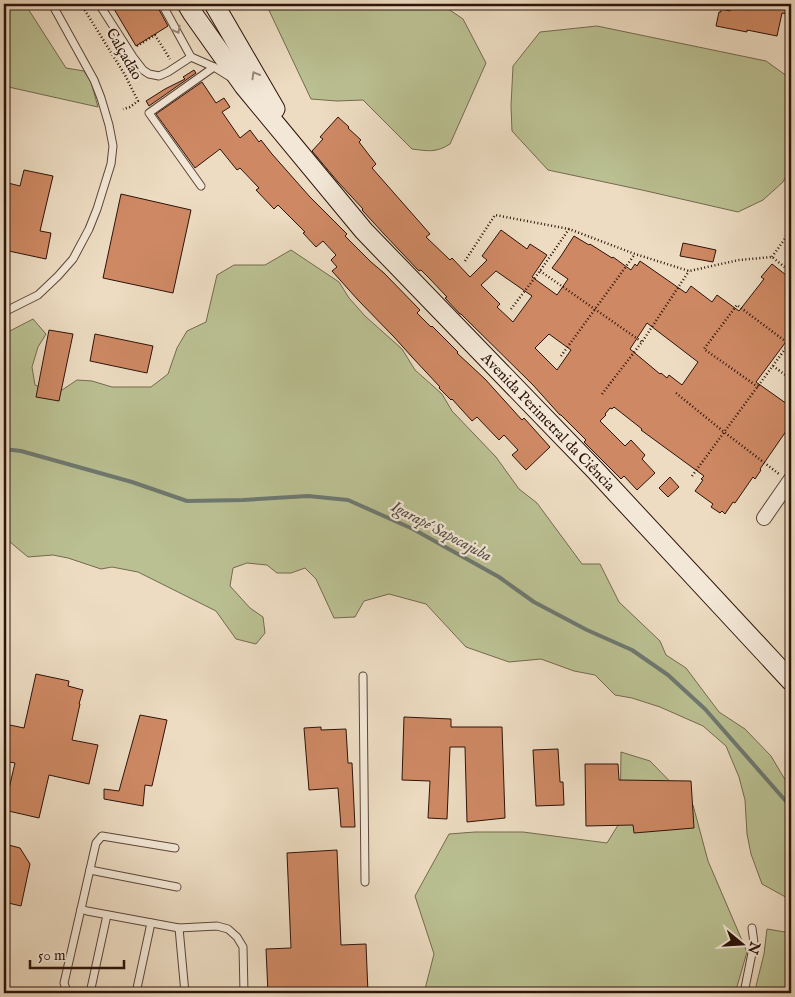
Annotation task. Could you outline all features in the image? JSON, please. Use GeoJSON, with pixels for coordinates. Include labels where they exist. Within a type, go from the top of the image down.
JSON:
{"type":"FeatureCollection","features":[{"type":"Feature","properties":{"kind":"main road","name":"Avenida Perimetral da Ciência"},"geometry":{"type":"LineString","coordinates":[[187,4],[244,86],[364,232],[588,462],[791,682]]}},
{"type":"Feature","properties":{"kind":"main road","name":"Avenida Perimetral da Ciência"},"geometry":{"type":"LineString","coordinates":[[214,4],[306,162]]}},
{"type":"Feature","properties":{"kind":"street"},"geometry":{"type":"LineString","coordinates":[[764,518],[790,481]]}},
{"type":"Feature","properties":{"kind":"lane"},"geometry":{"type":"LineString","coordinates":[[4,312],[38,295],[74,259],[89,230],[111,164],[113,146],[101,98],[94,80],[52,4]]}},
{"type":"Feature","properties":{"kind":"lane"},"geometry":{"type":"LineString","coordinates":[[99,4],[132,57],[148,74],[159,76],[191,57]]}},
{"type":"Feature","properties":{"kind":"lane"},"geometry":{"type":"LineString","coordinates":[[162,4],[191,57],[214,67],[244,86]]}},
{"type":"Feature","properties":{"kind":"lane"},"geometry":{"type":"LineString","coordinates":[[201,186],[149,112],[214,67]]}},
{"type":"Feature","properties":{"kind":"lane"},"geometry":{"type":"LineString","coordinates":[[363,676],[365,882]]}},
{"type":"Feature","properties":{"kind":"lane"},"geometry":{"type":"LineString","coordinates":[[68,993],[64,983],[96,843],[102,836],[175,848]]}},
{"type":"Feature","properties":{"kind":"lane"},"geometry":{"type":"LineString","coordinates":[[90,870],[177,887]]}},
{"type":"Feature","properties":{"kind":"lane"},"geometry":{"type":"LineString","coordinates":[[81,909],[179,928],[217,926],[228,929],[238,937],[242,947],[244,993]]}},
{"type":"Feature","properties":{"kind":"lane"},"geometry":{"type":"LineString","coordinates":[[90,993],[107,915]]}},
{"type":"Feature","properties":{"kind":"lane"},"geometry":{"type":"LineString","coordinates":[[136,993],[152,923]]}},
{"type":"Feature","properties":{"kind":"lane"},"geometry":{"type":"LineString","coordinates":[[179,928],[185,993]]}},
{"type":"Feature","properties":{"kind":"lane"},"geometry":{"type":"LineString","coordinates":[[744,993],[754,944],[752,928]]}},
{"type":"Feature","properties":{"kind":"path","name":"Calçadão"},"geometry":{"type":"LineString","coordinates":[[81,4],[126,75],[138,101],[130,107],[123,109]]}},
{"type":"Feature","properties":{"kind":"path"},"geometry":{"type":"LineString","coordinates":[[465,260],[495,215],[569,229],[635,254],[689,271],[739,260],[772,257],[791,272]]}},
{"type":"Feature","properties":{"kind":"path"},"geometry":{"type":"LineString","coordinates":[[511,310],[569,229]]}},
{"type":"Feature","properties":{"kind":"path"},"geometry":{"type":"LineString","coordinates":[[772,257],[791,230]]}},
{"type":"Feature","properties":{"kind":"path"},"geometry":{"type":"LineString","coordinates":[[561,356],[635,254]]}},
{"type":"Feature","properties":{"kind":"path"},"geometry":{"type":"LineString","coordinates":[[540,271],[642,342]]}},
{"type":"Feature","properties":{"kind":"path"},"geometry":{"type":"LineString","coordinates":[[602,394],[642,342],[689,271]]}},
{"type":"Feature","properties":{"kind":"path"},"geometry":{"type":"LineString","coordinates":[[692,476],[758,387],[772,366],[790,343],[737,305],[704,349],[758,387]]}},
{"type":"Feature","properties":{"kind":"path"},"geometry":{"type":"LineString","coordinates":[[772,366],[791,378]]}},
{"type":"Feature","properties":{"kind":"path"},"geometry":{"type":"LineString","coordinates":[[676,393],[724,432],[790,481]]}},
{"type":"Feature","properties":{"kind":"green space"},"geometry":{"type":"Polygon","coordinates":[[[4,4],[25,4],[66,68],[84,71],[91,82],[98,107],[4,86],[4,4]]]}},
{"type":"Feature","properties":{"kind":"green space"},"geometry":{"type":"Polygon","coordinates":[[[266,4],[424,4],[444,6],[463,19],[486,63],[450,144],[436,150],[412,149],[363,100],[311,99],[266,4]]]}},
{"type":"Feature","properties":{"kind":"green space"},"geometry":{"type":"Polygon","coordinates":[[[597,26],[766,61],[791,79],[791,166],[783,182],[763,200],[738,212],[548,170],[512,131],[513,66],[540,32],[597,26]]]}},
{"type":"Feature","properties":{"kind":"green space"},"geometry":{"type":"Polygon","coordinates":[[[291,250],[339,282],[349,298],[365,316],[402,349],[415,370],[442,394],[452,411],[496,457],[519,489],[537,503],[582,564],[600,564],[619,602],[660,641],[666,655],[686,668],[719,712],[745,729],[771,756],[791,786],[791,900],[762,884],[751,854],[747,834],[745,800],[739,777],[726,746],[703,726],[660,707],[615,695],[595,675],[574,671],[541,659],[509,662],[466,647],[426,604],[389,594],[364,601],[355,617],[334,618],[316,579],[305,568],[291,573],[277,573],[267,565],[247,563],[233,568],[230,586],[250,608],[263,617],[265,633],[256,644],[236,639],[216,611],[138,572],[112,567],[101,569],[53,555],[28,557],[4,537],[4,334],[33,319],[46,334],[38,347],[32,367],[35,385],[56,394],[77,380],[92,381],[112,387],[151,387],[168,374],[177,348],[187,331],[206,322],[217,275],[234,265],[265,265],[291,250]]]}},
{"type":"Feature","properties":{"kind":"green space"},"geometry":{"type":"Polygon","coordinates":[[[621,752],[650,761],[693,805],[708,861],[747,952],[736,990],[737,993],[424,993],[434,954],[415,896],[449,834],[523,832],[607,843],[620,822],[621,752]]]}},
{"type":"Feature","properties":{"kind":"green space"},"geometry":{"type":"Polygon","coordinates":[[[767,929],[791,933],[791,993],[756,993],[767,929]]]}},
{"type":"Feature","properties":{"kind":"building"},"geometry":{"type":"Polygon","coordinates":[[[111,4],[156,4],[168,26],[136,46],[111,4]]]}},
{"type":"Feature","properties":{"kind":"building"},"geometry":{"type":"Polygon","coordinates":[[[731,4],[791,4],[788,14],[782,13],[777,36],[716,26],[721,9],[730,11],[731,4]]]}},
{"type":"Feature","properties":{"kind":"building"},"geometry":{"type":"Polygon","coordinates":[[[194,70],[196,73],[149,106],[146,101],[185,79],[183,77],[194,70]]]}},
{"type":"Feature","properties":{"kind":"building"},"geometry":{"type":"Polygon","coordinates":[[[202,82],[216,103],[224,98],[230,107],[222,112],[240,138],[250,130],[259,142],[261,140],[310,197],[347,234],[345,236],[420,310],[417,313],[485,379],[522,420],[524,418],[550,447],[526,470],[512,455],[518,450],[504,435],[499,440],[477,417],[472,421],[439,388],[332,271],[337,267],[331,260],[336,255],[323,241],[316,247],[303,233],[305,232],[278,205],[274,209],[256,190],[259,188],[240,168],[237,170],[220,149],[195,168],[156,114],[202,82]]]}},
{"type":"Feature","properties":{"kind":"building"},"geometry":{"type":"Polygon","coordinates":[[[338,117],[349,127],[361,140],[359,142],[376,164],[372,168],[430,234],[426,237],[450,260],[452,258],[470,277],[487,260],[482,256],[501,230],[527,249],[530,244],[547,255],[532,277],[557,295],[568,279],[552,268],[574,236],[613,257],[631,270],[640,261],[686,293],[691,286],[712,302],[717,295],[739,311],[764,279],[761,277],[772,264],[791,279],[791,335],[756,382],[787,404],[785,406],[791,410],[791,424],[755,479],[753,477],[725,514],[722,511],[720,513],[711,507],[713,504],[695,491],[704,476],[641,430],[614,407],[610,408],[600,421],[625,446],[631,440],[645,455],[642,459],[655,473],[637,490],[624,476],[621,479],[584,442],[586,440],[460,314],[445,298],[447,297],[421,270],[419,271],[362,210],[312,151],[323,139],[320,137],[338,117]],[[496,271],[481,285],[500,304],[497,307],[513,322],[532,296],[496,271]],[[647,323],[630,349],[660,374],[667,378],[669,375],[682,385],[698,362],[647,323]],[[549,334],[535,348],[557,370],[571,350],[549,334]]]}},
{"type":"Feature","properties":{"kind":"building"},"geometry":{"type":"Polygon","coordinates":[[[24,170],[53,176],[40,231],[51,233],[46,259],[4,250],[4,182],[20,186],[24,170]]]}},
{"type":"Feature","properties":{"kind":"building"},"geometry":{"type":"Polygon","coordinates":[[[121,194],[191,210],[173,293],[103,278],[121,194]]]}},
{"type":"Feature","properties":{"kind":"building"},"geometry":{"type":"Polygon","coordinates":[[[683,243],[716,250],[713,262],[680,256],[683,243]]]}},
{"type":"Feature","properties":{"kind":"building"},"geometry":{"type":"Polygon","coordinates":[[[49,330],[73,334],[59,401],[36,397],[49,330]]]}},
{"type":"Feature","properties":{"kind":"building"},"geometry":{"type":"Polygon","coordinates":[[[95,334],[153,346],[147,373],[90,361],[95,334]]]}},
{"type":"Feature","properties":{"kind":"building"},"geometry":{"type":"Polygon","coordinates":[[[670,477],[679,487],[668,497],[659,488],[670,477]]]}},
{"type":"Feature","properties":{"kind":"building"},"geometry":{"type":"Polygon","coordinates":[[[36,674],[69,681],[68,686],[83,690],[72,740],[98,745],[89,784],[49,775],[39,818],[4,810],[15,763],[4,761],[5,724],[24,728],[36,674]]]}},
{"type":"Feature","properties":{"kind":"building"},"geometry":{"type":"Polygon","coordinates":[[[140,715],[167,720],[152,786],[145,785],[143,806],[104,799],[104,789],[119,791],[140,715]]]}},
{"type":"Feature","properties":{"kind":"building"},"geometry":{"type":"Polygon","coordinates":[[[404,717],[451,719],[451,727],[502,727],[505,818],[467,822],[465,747],[450,747],[447,819],[428,818],[430,781],[402,780],[404,717]]]}},
{"type":"Feature","properties":{"kind":"building"},"geometry":{"type":"Polygon","coordinates":[[[321,727],[321,730],[346,729],[348,763],[352,763],[355,827],[341,827],[338,788],[309,790],[304,728],[321,727]]]}},
{"type":"Feature","properties":{"kind":"building"},"geometry":{"type":"Polygon","coordinates":[[[558,749],[560,782],[563,782],[564,805],[536,806],[533,750],[558,749]]]}},
{"type":"Feature","properties":{"kind":"building"},"geometry":{"type":"Polygon","coordinates":[[[585,764],[618,764],[619,780],[691,781],[694,828],[634,833],[633,825],[586,826],[585,764]]]}},
{"type":"Feature","properties":{"kind":"building"},"geometry":{"type":"Polygon","coordinates":[[[5,844],[20,848],[30,864],[21,906],[4,902],[5,844]]]}},
{"type":"Feature","properties":{"kind":"building"},"geometry":{"type":"Polygon","coordinates":[[[337,850],[341,945],[366,944],[368,993],[268,993],[266,949],[291,948],[287,853],[337,850]]]}},
{"type":"Feature","properties":{"kind":"waterway","name":"Igarapé Sapocajuba"},"geometry":{"type":"LineString","coordinates":[[4,449],[21,451],[132,482],[187,501],[308,496],[348,500],[413,529],[499,577],[534,602],[587,630],[632,650],[668,675],[705,709],[791,807]]}}]}
